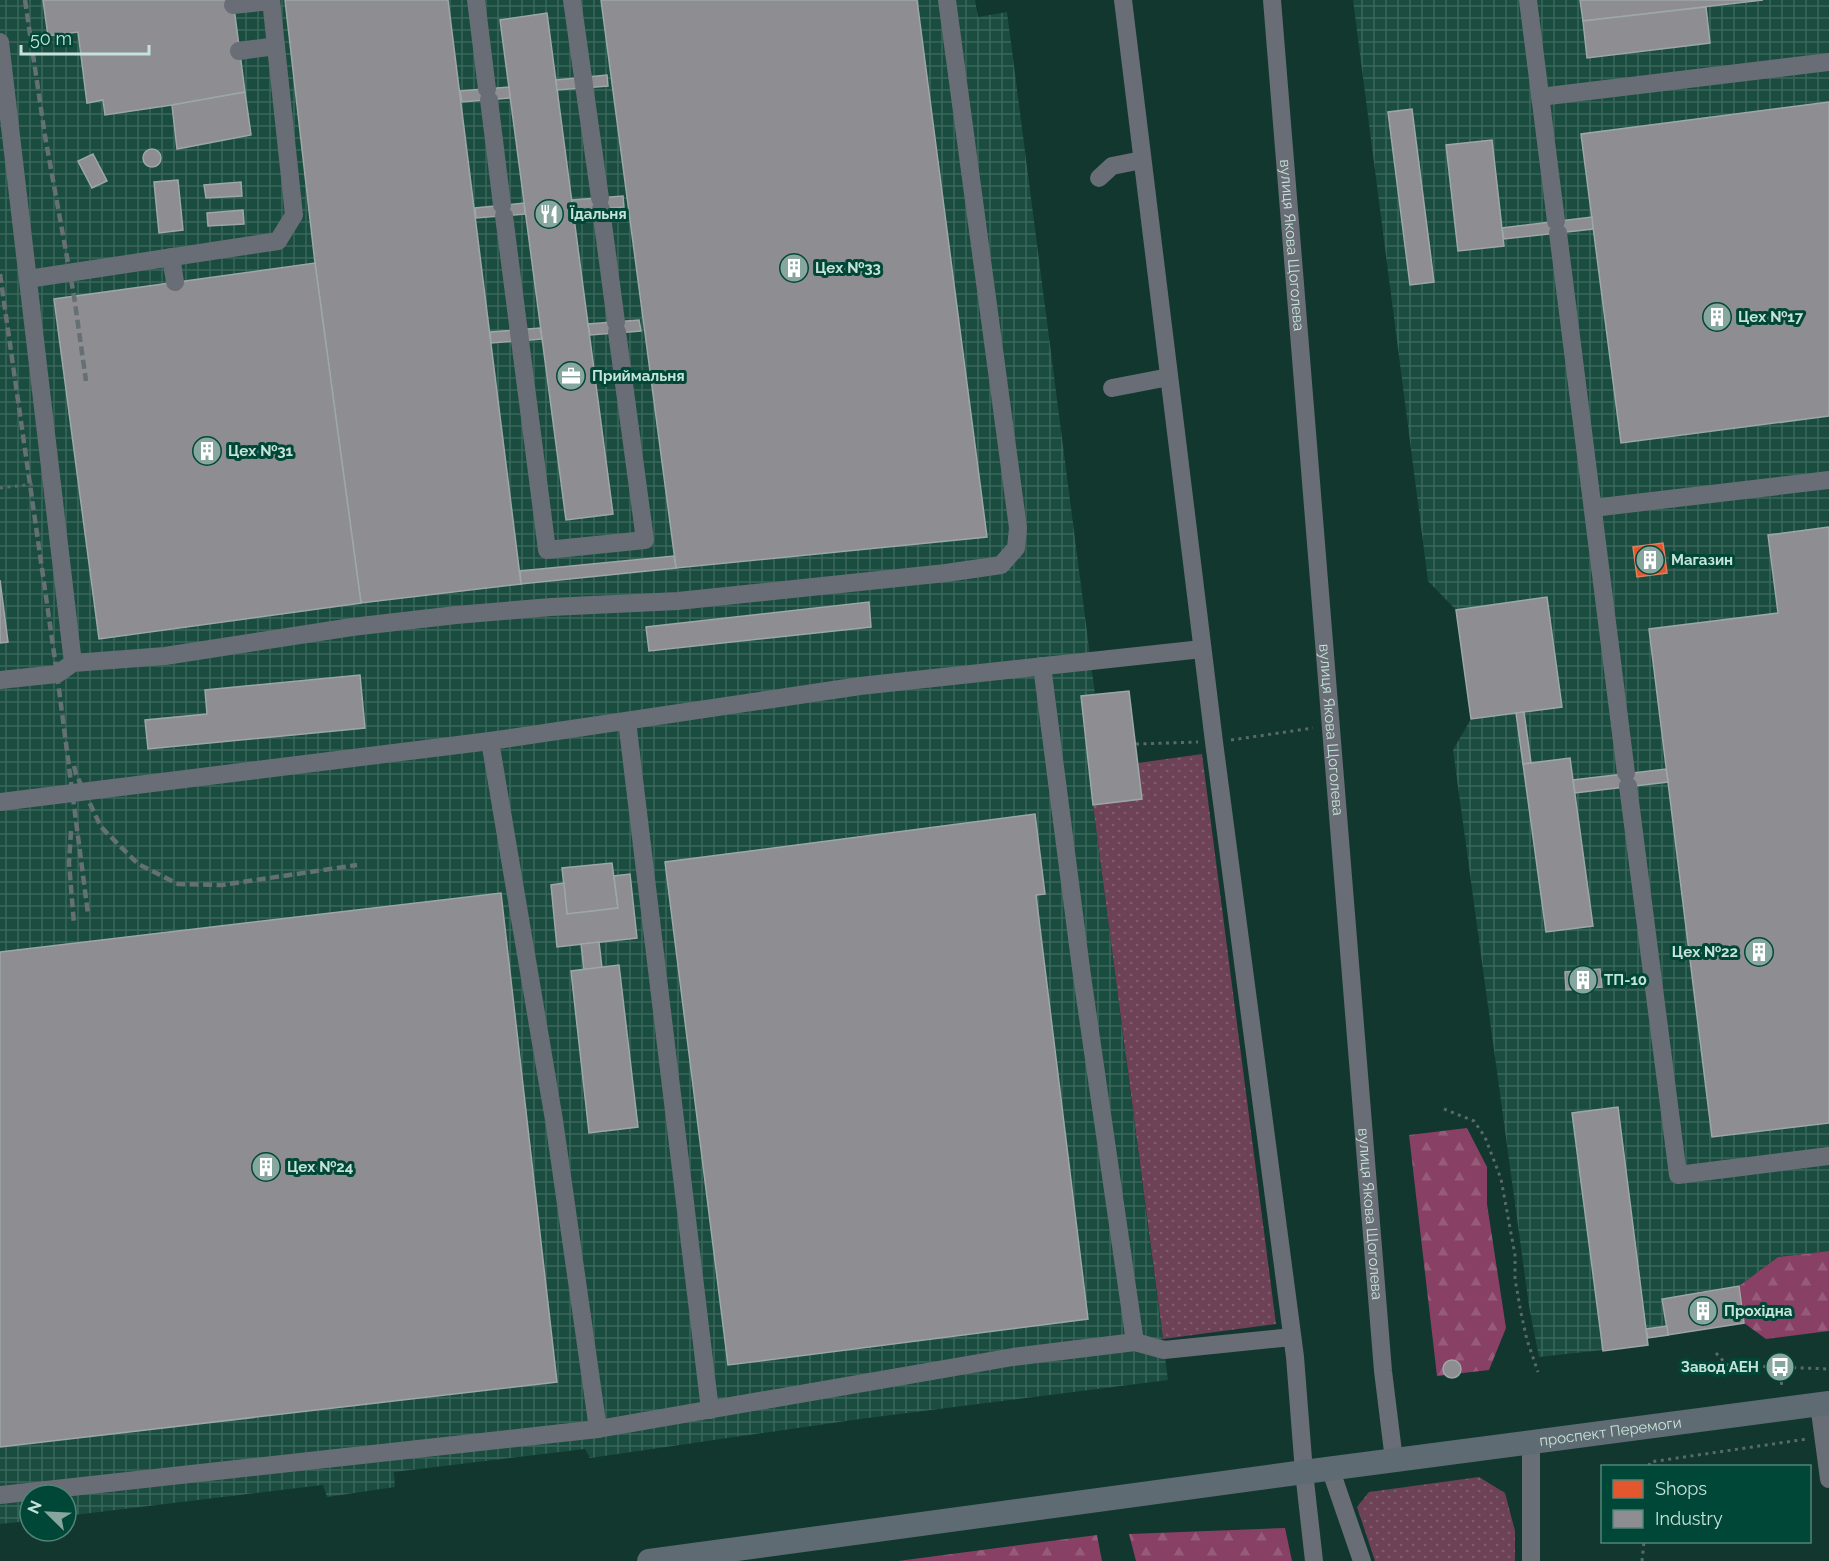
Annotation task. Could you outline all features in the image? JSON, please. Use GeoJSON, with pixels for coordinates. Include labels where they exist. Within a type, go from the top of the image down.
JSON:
{"type":"FeatureCollection","features":[{"type":"Feature","properties":{"kind":"main road","name":"проспект Перемоги"},"geometry":{"type":"LineString","coordinates":[[649,1561],[1824,1403]]}},
{"type":"Feature","properties":{"kind":"street"},"geometry":{"type":"LineString","coordinates":[[476,0],[547,550],[645,540],[572,0]]}},
{"type":"Feature","properties":{"kind":"street"},"geometry":{"type":"LineString","coordinates":[[0,680],[57,674],[74,663],[165,656],[352,627],[456,615],[550,607],[678,601],[946,573],[1001,565],[1016,548],[1018,528],[947,0]]}},
{"type":"Feature","properties":{"kind":"street"},"geometry":{"type":"LineString","coordinates":[[1123,0],[1202,649],[1295,1357],[1314,1561]]}},
{"type":"Feature","properties":{"kind":"street","name":"вулиця Якова Щоголева"},"geometry":{"type":"LineString","coordinates":[[1272,0],[1382,1359],[1394,1460]]}},
{"type":"Feature","properties":{"kind":"street"},"geometry":{"type":"LineString","coordinates":[[1528,0],[1678,1175],[1829,1156]]}},
{"type":"Feature","properties":{"kind":"street"},"geometry":{"type":"LineString","coordinates":[[28,279],[278,241],[294,215],[287,77],[276,46],[271,1],[233,5]]}},
{"type":"Feature","properties":{"kind":"street"},"geometry":{"type":"LineString","coordinates":[[0,42],[74,663]]}},
{"type":"Feature","properties":{"kind":"street"},"geometry":{"type":"LineString","coordinates":[[239,51],[276,46]]}},
{"type":"Feature","properties":{"kind":"street"},"geometry":{"type":"LineString","coordinates":[[1540,97],[1829,62]]}},
{"type":"Feature","properties":{"kind":"street"},"geometry":{"type":"LineString","coordinates":[[1099,178],[1112,166],[1142,160]]}},
{"type":"Feature","properties":{"kind":"street"},"geometry":{"type":"LineString","coordinates":[[171,257],[175,282]]}},
{"type":"Feature","properties":{"kind":"street"},"geometry":{"type":"LineString","coordinates":[[1112,388],[1169,377]]}},
{"type":"Feature","properties":{"kind":"street"},"geometry":{"type":"LineString","coordinates":[[1593,508],[1829,480]]}},
{"type":"Feature","properties":{"kind":"street"},"geometry":{"type":"LineString","coordinates":[[0,802],[490,741],[860,686],[1202,649]]}},
{"type":"Feature","properties":{"kind":"street"},"geometry":{"type":"LineString","coordinates":[[1042,666],[1082,976],[1135,1342]]}},
{"type":"Feature","properties":{"kind":"street"},"geometry":{"type":"LineString","coordinates":[[627,721],[710,1410]]}},
{"type":"Feature","properties":{"kind":"street"},"geometry":{"type":"LineString","coordinates":[[490,741],[554,1120],[598,1429]]}},
{"type":"Feature","properties":{"kind":"street"},"geometry":{"type":"LineString","coordinates":[[0,1495],[598,1429],[1013,1358],[1135,1342],[1164,1350],[1292,1338]]}},
{"type":"Feature","properties":{"kind":"street"},"geometry":{"type":"LineString","coordinates":[[1824,1403],[1823,1436],[1829,1479]]}},
{"type":"Feature","properties":{"kind":"street"},"geometry":{"type":"LineString","coordinates":[[1531,1442],[1531,1561]]}},
{"type":"Feature","properties":{"kind":"street"},"geometry":{"type":"LineString","coordinates":[[1330,1468],[1362,1561]]}},
{"type":"Feature","properties":{"kind":"path"},"geometry":{"type":"LineString","coordinates":[[0,488],[52,482]]}},
{"type":"Feature","properties":{"kind":"path"},"geometry":{"type":"LineString","coordinates":[[1238,740],[1330,726]]}},
{"type":"Feature","properties":{"kind":"path"},"geometry":{"type":"LineString","coordinates":[[1136,744],[1214,742]]}},
{"type":"Feature","properties":{"kind":"path"},"geometry":{"type":"LineString","coordinates":[[1444,1109],[1474,1121],[1485,1137],[1501,1179],[1515,1255],[1515,1279],[1521,1313],[1538,1372]]}},
{"type":"Feature","properties":{"kind":"path"},"geometry":{"type":"LineString","coordinates":[[1716,1353],[1727,1365],[1829,1369]]}},
{"type":"Feature","properties":{"kind":"path"},"geometry":{"type":"LineString","coordinates":[[1649,1465],[1650,1462],[1823,1436]]}},
{"type":"Feature","properties":{"kind":"path"},"geometry":{"type":"LineString","coordinates":[[1642,1561],[1644,1543]]}},
{"type":"Feature","properties":{"kind":"shaded area"},"geometry":{"type":"Polygon","coordinates":[[[0,0],[975,0],[978,17],[1007,12],[1095,694],[1129,691],[1142,798],[1093,805],[1168,1380],[860,1419],[590,1458],[585,1449],[394,1472],[395,1487],[327,1497],[323,1485],[78,1515],[78,1483],[18,1483],[18,1522],[0,1524],[0,0]]]}},
{"type":"Feature","properties":{"kind":"shaded area"},"geometry":{"type":"Polygon","coordinates":[[[1353,0],[1829,0],[1829,1251],[1778,1257],[1739,1286],[1744,1323],[1648,1338],[1648,1345],[1539,1357],[1529,1306],[1453,750],[1471,719],[1456,610],[1428,581],[1353,0]]]}},
{"type":"Feature","properties":{"kind":"shaded area"},"geometry":{"type":"Polygon","coordinates":[[[1202,754],[1276,1324],[1163,1339],[1093,805],[1142,798],[1138,763],[1202,754]]]}},
{"type":"Feature","properties":{"kind":"shaded area"},"geometry":{"type":"Polygon","coordinates":[[[1479,1477],[1505,1493],[1515,1531],[1515,1561],[1375,1561],[1357,1507],[1369,1492],[1479,1477]]]}},
{"type":"Feature","properties":{"kind":"green space"},"geometry":{"type":"Polygon","coordinates":[[[1467,1128],[1487,1167],[1487,1204],[1506,1328],[1489,1370],[1437,1376],[1409,1135],[1467,1128]]]}},
{"type":"Feature","properties":{"kind":"green space"},"geometry":{"type":"Polygon","coordinates":[[[1829,1251],[1829,1331],[1766,1339],[1744,1323],[1739,1286],[1778,1257],[1829,1251]]]}},
{"type":"Feature","properties":{"kind":"green space"},"geometry":{"type":"Polygon","coordinates":[[[1285,1528],[1292,1561],[1136,1561],[1129,1534],[1285,1528]]]}},
{"type":"Feature","properties":{"kind":"green space"},"geometry":{"type":"Polygon","coordinates":[[[1097,1535],[1102,1561],[898,1561],[1097,1535]]]}},
{"type":"Feature","properties":{"kind":"building: Shops","name":"Магазин"},"geometry":{"type":"Polygon","coordinates":[[[1663,543],[1667,573],[1637,577],[1633,547],[1663,543]]]}},
{"type":"Feature","properties":{"kind":"building: Industry"},"geometry":{"type":"Polygon","coordinates":[[[43,0],[233,0],[245,92],[105,115],[103,100],[87,103],[78,32],[48,36],[43,0]]]}},
{"type":"Feature","properties":{"kind":"building: Industry"},"geometry":{"type":"Polygon","coordinates":[[[285,0],[448,0],[521,584],[361,603],[315,263],[285,0]]]}},
{"type":"Feature","properties":{"kind":"building: Industry","name":"Цех №33"},"geometry":{"type":"Polygon","coordinates":[[[601,0],[917,0],[987,537],[676,568],[601,0]]]}},
{"type":"Feature","properties":{"kind":"building: Industry"},"geometry":{"type":"Polygon","coordinates":[[[1580,0],[1763,0],[1583,21],[1580,0]]]}},
{"type":"Feature","properties":{"kind":"building: Industry"},"geometry":{"type":"Polygon","coordinates":[[[1706,7],[1710,43],[1587,58],[1583,21],[1706,7]]]}},
{"type":"Feature","properties":{"kind":"building: Industry"},"geometry":{"type":"Polygon","coordinates":[[[547,13],[613,514],[566,520],[500,20],[547,13]]]}},
{"type":"Feature","properties":{"kind":"building: Industry"},"geometry":{"type":"Polygon","coordinates":[[[607,75],[608,86],[557,90],[556,80],[607,75]]]}},
{"type":"Feature","properties":{"kind":"building: Industry"},"geometry":{"type":"Polygon","coordinates":[[[509,87],[510,98],[462,102],[460,91],[509,87]]]}},
{"type":"Feature","properties":{"kind":"building: Industry"},"geometry":{"type":"Polygon","coordinates":[[[245,92],[251,135],[177,149],[172,105],[245,92]]]}},
{"type":"Feature","properties":{"kind":"building: Industry","name":"Цех №17"},"geometry":{"type":"Polygon","coordinates":[[[1829,102],[1829,416],[1621,443],[1581,134],[1829,102]]]}},
{"type":"Feature","properties":{"kind":"building: Industry"},"geometry":{"type":"Polygon","coordinates":[[[1412,109],[1434,282],[1410,285],[1388,112],[1412,109]]]}},
{"type":"Feature","properties":{"kind":"building: Industry"},"geometry":{"type":"Polygon","coordinates":[[[1492,140],[1504,246],[1458,251],[1446,145],[1492,140]]]}},
{"type":"Feature","properties":{"kind":"building: Industry"},"geometry":{"type":"Polygon","coordinates":[[[148,149],[156,149],[161,154],[159,165],[148,167],[143,162],[143,154],[148,149]]]}},
{"type":"Feature","properties":{"kind":"building: Industry"},"geometry":{"type":"Polygon","coordinates":[[[93,154],[107,181],[92,188],[78,161],[93,154]]]}},
{"type":"Feature","properties":{"kind":"building: Industry"},"geometry":{"type":"Polygon","coordinates":[[[178,180],[183,230],[159,233],[154,182],[178,180]]]}},
{"type":"Feature","properties":{"kind":"building: Industry"},"geometry":{"type":"Polygon","coordinates":[[[241,182],[242,196],[206,198],[204,185],[241,182]]]}},
{"type":"Feature","properties":{"kind":"building: Industry"},"geometry":{"type":"Polygon","coordinates":[[[623,196],[624,207],[573,211],[572,200],[623,196]]]}},
{"type":"Feature","properties":{"kind":"building: Industry"},"geometry":{"type":"Polygon","coordinates":[[[524,203],[525,214],[476,218],[475,208],[524,203]]]}},
{"type":"Feature","properties":{"kind":"building: Industry"},"geometry":{"type":"Polygon","coordinates":[[[243,210],[244,224],[208,226],[207,213],[243,210]]]}},
{"type":"Feature","properties":{"kind":"building: Industry"},"geometry":{"type":"Polygon","coordinates":[[[1592,217],[1593,229],[1504,239],[1502,228],[1592,217]]]}},
{"type":"Feature","properties":{"kind":"building: Industry","name":"Цех №31"},"geometry":{"type":"Polygon","coordinates":[[[315,263],[361,603],[99,639],[54,299],[315,263]]]}},
{"type":"Feature","properties":{"kind":"building: Industry"},"geometry":{"type":"Polygon","coordinates":[[[639,320],[641,331],[590,335],[588,324],[639,320]]]}},
{"type":"Feature","properties":{"kind":"building: Industry"},"geometry":{"type":"Polygon","coordinates":[[[540,328],[542,339],[491,343],[490,332],[540,328]]]}},
{"type":"Feature","properties":{"kind":"building: Industry","name":"Цех №22"},"geometry":{"type":"Polygon","coordinates":[[[1829,527],[1829,1123],[1712,1137],[1649,629],[1778,613],[1768,535],[1829,527]]]}},
{"type":"Feature","properties":{"kind":"building: Industry"},"geometry":{"type":"Polygon","coordinates":[[[674,556],[676,568],[521,584],[520,571],[674,556]]]}},
{"type":"Feature","properties":{"kind":"building: Industry"},"geometry":{"type":"Polygon","coordinates":[[[0,580],[8,642],[0,643],[0,580]]]}},
{"type":"Feature","properties":{"kind":"building: Industry"},"geometry":{"type":"Polygon","coordinates":[[[1547,597],[1562,707],[1471,719],[1456,610],[1547,597]]]}},
{"type":"Feature","properties":{"kind":"building: Industry"},"geometry":{"type":"Polygon","coordinates":[[[869,602],[871,627],[649,651],[646,627],[869,602]]]}},
{"type":"Feature","properties":{"kind":"building: Industry"},"geometry":{"type":"Polygon","coordinates":[[[360,675],[365,728],[148,749],[145,720],[207,714],[205,690],[360,675]]]}},
{"type":"Feature","properties":{"kind":"building: Industry"},"geometry":{"type":"Polygon","coordinates":[[[1129,691],[1142,799],[1093,805],[1081,696],[1129,691]]]}},
{"type":"Feature","properties":{"kind":"building: Industry"},"geometry":{"type":"Polygon","coordinates":[[[1524,712],[1531,763],[1523,764],[1516,713],[1524,712]]]}},
{"type":"Feature","properties":{"kind":"building: Industry"},"geometry":{"type":"Polygon","coordinates":[[[1570,758],[1593,926],[1546,932],[1523,764],[1570,758]]]}},
{"type":"Feature","properties":{"kind":"building: Industry"},"geometry":{"type":"Polygon","coordinates":[[[1666,769],[1668,782],[1575,793],[1573,780],[1666,769]]]}},
{"type":"Feature","properties":{"kind":"building: Industry"},"geometry":{"type":"Polygon","coordinates":[[[1035,814],[1045,894],[1036,895],[1088,1319],[728,1365],[665,862],[1035,814]]]}},
{"type":"Feature","properties":{"kind":"building: Industry"},"geometry":{"type":"Polygon","coordinates":[[[612,863],[618,908],[567,914],[562,868],[612,863]]]}},
{"type":"Feature","properties":{"kind":"building: Industry"},"geometry":{"type":"Polygon","coordinates":[[[630,874],[637,938],[557,947],[551,885],[564,883],[567,914],[618,908],[614,876],[630,874]]]}},
{"type":"Feature","properties":{"kind":"building: Industry","name":"Цех №24"},"geometry":{"type":"Polygon","coordinates":[[[501,893],[557,1382],[0,1447],[0,952],[501,893]]]}},
{"type":"Feature","properties":{"kind":"building: Industry"},"geometry":{"type":"Polygon","coordinates":[[[599,942],[602,968],[584,970],[581,944],[599,942]]]}},
{"type":"Feature","properties":{"kind":"building: Industry"},"geometry":{"type":"Polygon","coordinates":[[[619,965],[638,1127],[589,1133],[571,971],[619,965]]]}},
{"type":"Feature","properties":{"kind":"building: Industry","name":"ТП-10"},"geometry":{"type":"Polygon","coordinates":[[[1600,969],[1602,987],[1566,990],[1565,972],[1600,969]]]}},
{"type":"Feature","properties":{"kind":"building: Industry"},"geometry":{"type":"Polygon","coordinates":[[[1618,1107],[1648,1345],[1603,1351],[1572,1113],[1618,1107]]]}},
{"type":"Feature","properties":{"kind":"building: Industry","name":"Прохідна"},"geometry":{"type":"Polygon","coordinates":[[[1739,1286],[1744,1323],[1668,1335],[1662,1299],[1739,1286]]]}},
{"type":"Feature","properties":{"kind":"building: Industry"},"geometry":{"type":"Polygon","coordinates":[[[1667,1326],[1668,1335],[1648,1338],[1646,1329],[1667,1326]]]}},
{"type":"Feature","properties":{"kind":"building: Industry"},"geometry":{"type":"Polygon","coordinates":[[[1452,1360],[1460,1365],[1461,1369],[1456,1377],[1452,1378],[1444,1373],[1443,1369],[1448,1361],[1452,1360]]]}},
{"type":"Feature","properties":{"kind":"railway"},"geometry":{"type":"LineString","coordinates":[[25,0],[86,381]]}},
{"type":"Feature","properties":{"kind":"railway"},"geometry":{"type":"LineString","coordinates":[[0,274],[57,674],[88,914]]}},
{"type":"Feature","properties":{"kind":"railway"},"geometry":{"type":"LineString","coordinates":[[74,766],[101,827],[138,864],[178,884],[222,885],[357,865]]}},
{"type":"Feature","properties":{"kind":"railway"},"geometry":{"type":"LineString","coordinates":[[71,831],[69,863],[74,924]]}},
{"type":"Feature","properties":{"kind":"place","name":"Їдальня"},"geometry":{"type":"Point","coordinates":[549,214]}},
{"type":"Feature","properties":{"kind":"place","name":"Цех №33"},"geometry":{"type":"Point","coordinates":[794,268]}},
{"type":"Feature","properties":{"kind":"place","name":"Цех №17"},"geometry":{"type":"Point","coordinates":[1717,317]}},
{"type":"Feature","properties":{"kind":"place","name":"Приймальня"},"geometry":{"type":"Point","coordinates":[571,376]}},
{"type":"Feature","properties":{"kind":"place","name":"Цех №31"},"geometry":{"type":"Point","coordinates":[207,451]}},
{"type":"Feature","properties":{"kind":"place","name":"Магазин"},"geometry":{"type":"Point","coordinates":[1650,560]}},
{"type":"Feature","properties":{"kind":"place","name":"Цех №22"},"geometry":{"type":"Point","coordinates":[1759,952]}},
{"type":"Feature","properties":{"kind":"place","name":"ТП-10"},"geometry":{"type":"Point","coordinates":[1583,980]}},
{"type":"Feature","properties":{"kind":"place","name":"Цех №24"},"geometry":{"type":"Point","coordinates":[266,1167]}},
{"type":"Feature","properties":{"kind":"place","name":"Прохідна"},"geometry":{"type":"Point","coordinates":[1703,1311]}},
{"type":"Feature","properties":{"kind":"place","name":"Завод АЕН"},"geometry":{"type":"Point","coordinates":[1780,1367]}}]}
